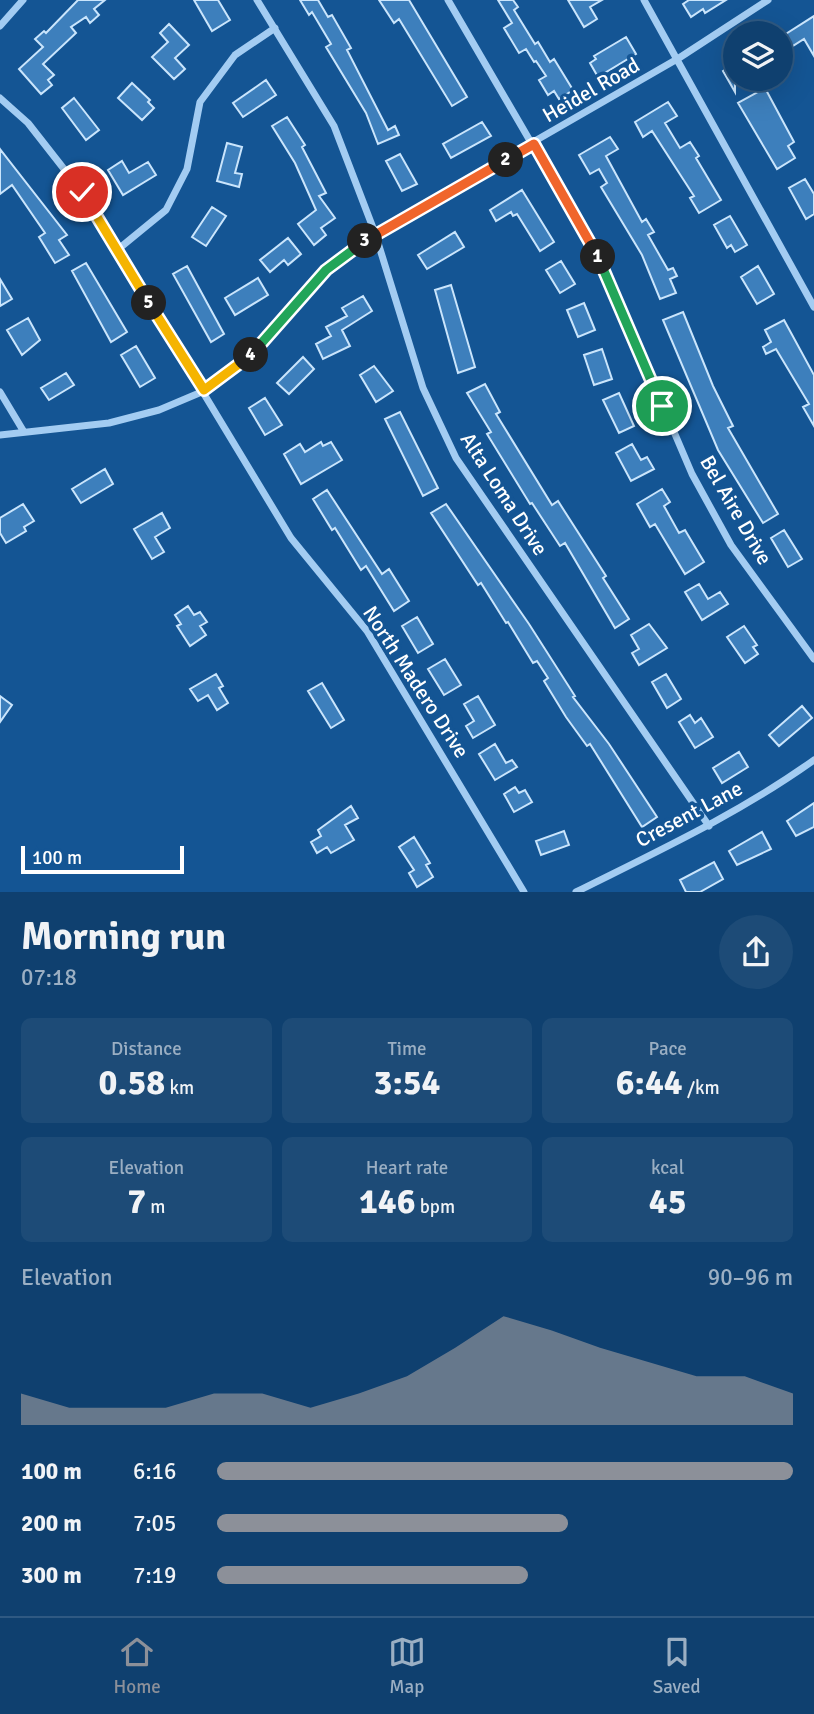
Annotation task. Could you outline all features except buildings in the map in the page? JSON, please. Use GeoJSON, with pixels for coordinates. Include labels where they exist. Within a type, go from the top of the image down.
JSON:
{"type":"FeatureCollection","features":[{"type":"Feature","properties":{"kind":"street"},"geometry":{"type":"LineString","coordinates":[[0,26],[23,0]]}},
{"type":"Feature","properties":{"kind":"street","name":"Alta Loma Drive"},"geometry":{"type":"LineString","coordinates":[[257,0],[334,126],[375,233],[423,388],[456,458],[709,825]]}},
{"type":"Feature","properties":{"kind":"street","name":"Bel Aire Drive"},"geometry":{"type":"LineString","coordinates":[[448,0],[604,268],[692,474],[731,545],[814,659]]}},
{"type":"Feature","properties":{"kind":"street"},"geometry":{"type":"LineString","coordinates":[[644,0],[679,58],[814,307]]}},
{"type":"Feature","properties":{"kind":"street","name":"Heidel Road"},"geometry":{"type":"LineString","coordinates":[[0,435],[109,423],[159,410],[204,390],[252,354],[326,270],[375,233],[534,144],[679,58],[768,0]]}},
{"type":"Feature","properties":{"kind":"street"},"geometry":{"type":"LineString","coordinates":[[116,251],[166,210],[187,169],[200,102],[235,55],[275,28]]}},
{"type":"Feature","properties":{"kind":"street","name":"North Madero Drive"},"geometry":{"type":"LineString","coordinates":[[0,98],[27,123],[82,192],[291,538],[367,631],[524,891]]}},
{"type":"Feature","properties":{"kind":"street"},"geometry":{"type":"LineString","coordinates":[[0,392],[24,432]]}},
{"type":"Feature","properties":{"kind":"street","name":"Cresent Lane"},"geometry":{"type":"LineString","coordinates":[[576,891],[709,825],[783,782],[814,760]]}},
{"type":"Feature","properties":{"kind":"route"},"geometry":{"type":"LineString","coordinates":[[82,192],[204,390],[252,354],[326,270],[375,233],[534,144],[604,268],[662,406]]}}]}
